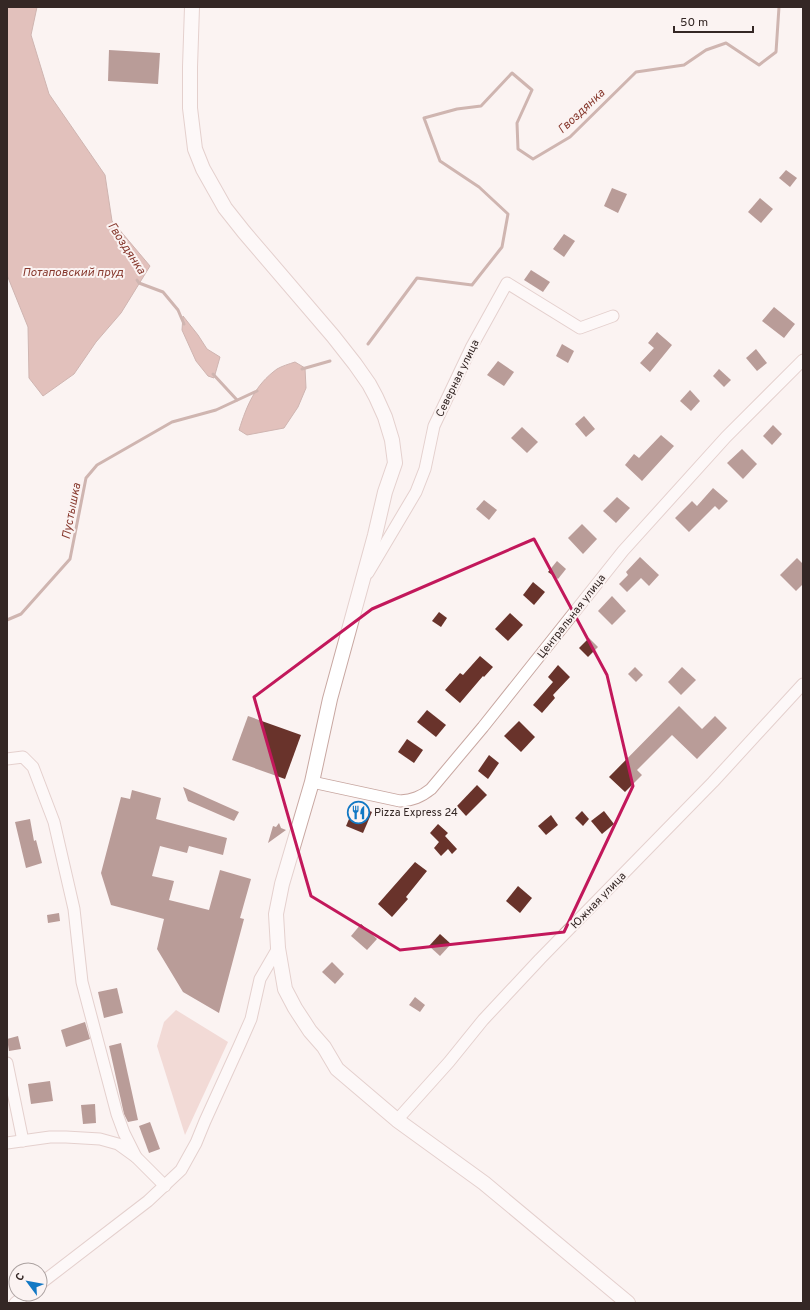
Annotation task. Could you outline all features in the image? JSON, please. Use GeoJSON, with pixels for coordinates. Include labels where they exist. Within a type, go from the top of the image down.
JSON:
{"type":"FeatureCollection","features":[{"type":"Feature","properties":{"kind":"main road"},"geometry":{"type":"LineString","coordinates":[[192,7],[190,108],[195,148],[203,169],[225,208],[355,364],[376,397],[385,417],[392,440],[395,463],[385,492],[362,584],[330,699],[312,782],[282,884],[276,914],[278,948],[285,989],[295,1008],[310,1031],[324,1047],[337,1069],[398,1120],[484,1183],[628,1303]]}},
{"type":"Feature","properties":{"kind":"street","name":"Северная улица"},"geometry":{"type":"LineString","coordinates":[[362,584],[416,492],[425,469],[434,426],[471,348],[506,283],[580,328],[613,316]]}},
{"type":"Feature","properties":{"kind":"street","name":"Центральная улица"},"geometry":{"type":"LineString","coordinates":[[312,782],[400,801],[412,800],[422,796],[431,789],[623,551],[726,437],[803,360]]}},
{"type":"Feature","properties":{"kind":"street","name":"Южная улица"},"geometry":{"type":"LineString","coordinates":[[398,1120],[494,1009],[599,898],[713,782],[803,684]]}},
{"type":"Feature","properties":{"kind":"street"},"geometry":{"type":"LineString","coordinates":[[7,759],[23,757],[33,767],[54,822],[74,909],[82,982],[117,1114],[124,1133],[136,1157]]}},
{"type":"Feature","properties":{"kind":"street"},"geometry":{"type":"LineString","coordinates":[[48,1278],[148,1201],[181,1170],[196,1143],[251,1019],[260,979],[278,948]]}},
{"type":"Feature","properties":{"kind":"street"},"geometry":{"type":"LineString","coordinates":[[7,1063],[23,1141]]}},
{"type":"Feature","properties":{"kind":"street"},"geometry":{"type":"LineString","coordinates":[[7,1143],[50,1137],[100,1139],[118,1144],[136,1157],[165,1186]]}},
{"type":"Feature","properties":{"kind":"highlighted area"},"geometry":{"type":"Polygon","coordinates":[[[534,539],[607,675],[633,786],[564,932],[400,950],[311,896],[254,697],[372,609],[534,539]]]}},
{"type":"Feature","properties":{"kind":"shaded area"},"geometry":{"type":"Polygon","coordinates":[[[176,1010],[228,1042],[185,1135],[157,1046],[164,1022],[176,1010]]]}},
{"type":"Feature","properties":{"kind":"water","name":"Потаповский пруд"},"geometry":{"type":"Polygon","coordinates":[[[7,7],[37,7],[31,35],[49,94],[105,175],[112,221],[150,266],[121,313],[96,342],[74,374],[43,396],[29,378],[28,327],[7,275],[7,7]]]}},
{"type":"Feature","properties":{"kind":"water"},"geometry":{"type":"Polygon","coordinates":[[[183,316],[207,349],[220,357],[214,378],[208,376],[196,361],[182,330],[183,316]]]}},
{"type":"Feature","properties":{"kind":"water"},"geometry":{"type":"Polygon","coordinates":[[[295,362],[305,368],[306,388],[298,407],[284,428],[247,435],[239,430],[245,412],[257,389],[269,375],[277,369],[295,362]]]}},
{"type":"Feature","properties":{"kind":"building"},"geometry":{"type":"Polygon","coordinates":[[[109,50],[160,53],[158,84],[108,81],[109,50]]]}},
{"type":"Feature","properties":{"kind":"building"},"geometry":{"type":"Polygon","coordinates":[[[786,170],[797,178],[790,187],[779,178],[786,170]]]}},
{"type":"Feature","properties":{"kind":"building"},"geometry":{"type":"Polygon","coordinates":[[[612,188],[627,194],[618,213],[604,206],[612,188]]]}},
{"type":"Feature","properties":{"kind":"building"},"geometry":{"type":"Polygon","coordinates":[[[760,198],[773,209],[761,223],[748,212],[760,198]]]}},
{"type":"Feature","properties":{"kind":"building"},"geometry":{"type":"Polygon","coordinates":[[[564,234],[575,241],[564,257],[553,249],[564,234]]]}},
{"type":"Feature","properties":{"kind":"building"},"geometry":{"type":"Polygon","coordinates":[[[531,270],[550,282],[543,292],[524,280],[531,270]]]}},
{"type":"Feature","properties":{"kind":"building"},"geometry":{"type":"Polygon","coordinates":[[[774,307],[795,324],[784,338],[762,321],[774,307]]]}},
{"type":"Feature","properties":{"kind":"building"},"geometry":{"type":"Polygon","coordinates":[[[657,332],[672,345],[650,372],[640,363],[654,348],[648,343],[657,332]]]}},
{"type":"Feature","properties":{"kind":"building"},"geometry":{"type":"Polygon","coordinates":[[[562,344],[574,351],[568,363],[556,356],[562,344]]]}},
{"type":"Feature","properties":{"kind":"building"},"geometry":{"type":"Polygon","coordinates":[[[756,349],[767,363],[757,371],[746,358],[756,349]]]}},
{"type":"Feature","properties":{"kind":"building"},"geometry":{"type":"Polygon","coordinates":[[[498,361],[514,372],[504,386],[487,375],[498,361]]]}},
{"type":"Feature","properties":{"kind":"building"},"geometry":{"type":"Polygon","coordinates":[[[719,369],[731,380],[724,387],[713,376],[719,369]]]}},
{"type":"Feature","properties":{"kind":"building"},"geometry":{"type":"Polygon","coordinates":[[[690,390],[700,401],[691,411],[680,401],[690,390]]]}},
{"type":"Feature","properties":{"kind":"building"},"geometry":{"type":"Polygon","coordinates":[[[584,416],[595,429],[586,437],[575,424],[584,416]]]}},
{"type":"Feature","properties":{"kind":"building"},"geometry":{"type":"Polygon","coordinates":[[[773,425],[782,434],[772,445],[763,436],[773,425]]]}},
{"type":"Feature","properties":{"kind":"building"},"geometry":{"type":"Polygon","coordinates":[[[522,427],[538,442],[527,453],[511,438],[522,427]]]}},
{"type":"Feature","properties":{"kind":"building"},"geometry":{"type":"Polygon","coordinates":[[[661,435],[674,446],[642,481],[625,465],[634,454],[639,458],[661,435]]]}},
{"type":"Feature","properties":{"kind":"building"},"geometry":{"type":"Polygon","coordinates":[[[742,449],[757,464],[743,479],[727,463],[742,449]]]}},
{"type":"Feature","properties":{"kind":"building"},"geometry":{"type":"Polygon","coordinates":[[[713,488],[728,501],[719,510],[715,506],[689,532],[675,518],[692,501],[697,506],[713,488]]]}},
{"type":"Feature","properties":{"kind":"building"},"geometry":{"type":"Polygon","coordinates":[[[617,497],[630,508],[616,523],[603,511],[617,497]]]}},
{"type":"Feature","properties":{"kind":"building"},"geometry":{"type":"Polygon","coordinates":[[[484,500],[497,510],[489,520],[476,509],[484,500]]]}},
{"type":"Feature","properties":{"kind":"building"},"geometry":{"type":"Polygon","coordinates":[[[582,524],[597,539],[583,554],[568,538],[582,524]]]}},
{"type":"Feature","properties":{"kind":"building"},"geometry":{"type":"Polygon","coordinates":[[[640,557],[659,575],[649,586],[641,578],[627,592],[619,584],[628,575],[626,572],[640,557]]]}},
{"type":"Feature","properties":{"kind":"building"},"geometry":{"type":"Polygon","coordinates":[[[797,558],[803,564],[803,584],[796,591],[780,575],[797,558]]]}},
{"type":"Feature","properties":{"kind":"building"},"geometry":{"type":"Polygon","coordinates":[[[557,561],[566,569],[558,579],[548,572],[557,561]]]}},
{"type":"Feature","properties":{"kind":"building"},"geometry":{"type":"Polygon","coordinates":[[[533,582],[545,592],[534,605],[523,595],[533,582]]]}},
{"type":"Feature","properties":{"kind":"building"},"geometry":{"type":"Polygon","coordinates":[[[612,596],[626,611],[612,625],[598,611],[612,596]]]}},
{"type":"Feature","properties":{"kind":"building"},"geometry":{"type":"Polygon","coordinates":[[[439,612],[447,618],[441,627],[432,621],[439,612]]]}},
{"type":"Feature","properties":{"kind":"building"},"geometry":{"type":"Polygon","coordinates":[[[510,613],[523,625],[508,641],[495,629],[510,613]]]}},
{"type":"Feature","properties":{"kind":"building"},"geometry":{"type":"Polygon","coordinates":[[[589,638],[598,647],[588,657],[579,648],[589,638]]]}},
{"type":"Feature","properties":{"kind":"building"},"geometry":{"type":"Polygon","coordinates":[[[480,656],[493,667],[484,677],[483,676],[460,703],[445,690],[460,673],[463,675],[480,656]]]}},
{"type":"Feature","properties":{"kind":"building"},"geometry":{"type":"Polygon","coordinates":[[[558,665],[570,677],[553,695],[555,698],[542,713],[533,705],[553,682],[548,677],[558,665]]]}},
{"type":"Feature","properties":{"kind":"building"},"geometry":{"type":"Polygon","coordinates":[[[635,667],[643,675],[636,682],[628,674],[635,667]]]}},
{"type":"Feature","properties":{"kind":"building"},"geometry":{"type":"Polygon","coordinates":[[[682,667],[696,680],[681,695],[668,682],[682,667]]]}},
{"type":"Feature","properties":{"kind":"building"},"geometry":{"type":"Polygon","coordinates":[[[679,706],[702,729],[715,716],[727,728],[697,759],[672,735],[637,770],[642,775],[625,792],[609,777],[679,706]]]}},
{"type":"Feature","properties":{"kind":"building"},"geometry":{"type":"Polygon","coordinates":[[[427,710],[446,725],[436,737],[417,722],[427,710]]]}},
{"type":"Feature","properties":{"kind":"building"},"geometry":{"type":"Polygon","coordinates":[[[248,716],[301,735],[285,779],[232,760],[248,716]]]}},
{"type":"Feature","properties":{"kind":"building"},"geometry":{"type":"Polygon","coordinates":[[[519,721],[535,737],[521,752],[504,736],[519,721]]]}},
{"type":"Feature","properties":{"kind":"building"},"geometry":{"type":"Polygon","coordinates":[[[407,739],[423,750],[414,763],[398,752],[407,739]]]}},
{"type":"Feature","properties":{"kind":"building"},"geometry":{"type":"Polygon","coordinates":[[[489,755],[499,763],[488,779],[478,771],[489,755]]]}},
{"type":"Feature","properties":{"kind":"building"},"geometry":{"type":"Polygon","coordinates":[[[477,785],[487,795],[466,816],[457,806],[477,785]]]}},
{"type":"Feature","properties":{"kind":"building"},"geometry":{"type":"Polygon","coordinates":[[[183,787],[239,812],[234,821],[188,801],[183,787]]]}},
{"type":"Feature","properties":{"kind":"building"},"geometry":{"type":"Polygon","coordinates":[[[132,790],[161,798],[156,819],[227,838],[223,855],[189,846],[187,853],[160,846],[152,876],[174,881],[169,900],[209,910],[220,870],[251,879],[240,918],[244,919],[219,1013],[183,992],[157,949],[164,919],[111,905],[101,873],[121,797],[130,799],[132,790]]]}},
{"type":"Feature","properties":{"kind":"building"},"geometry":{"type":"Polygon","coordinates":[[[355,805],[372,812],[363,833],[346,826],[355,805]]]}},
{"type":"Feature","properties":{"kind":"building"},"geometry":{"type":"Polygon","coordinates":[[[582,811],[589,819],[583,826],[575,818],[582,811]]]}},
{"type":"Feature","properties":{"kind":"building"},"geometry":{"type":"Polygon","coordinates":[[[604,811],[614,824],[602,834],[591,821],[604,811]]]}},
{"type":"Feature","properties":{"kind":"building"},"geometry":{"type":"Polygon","coordinates":[[[551,815],[558,825],[546,835],[538,826],[551,815]]]}},
{"type":"Feature","properties":{"kind":"building"},"geometry":{"type":"Polygon","coordinates":[[[30,819],[34,841],[36,840],[42,863],[26,868],[15,822],[30,819]]]}},
{"type":"Feature","properties":{"kind":"building"},"geometry":{"type":"Polygon","coordinates":[[[279,823],[281,828],[286,830],[268,843],[273,826],[276,827],[279,823]]]}},
{"type":"Feature","properties":{"kind":"building"},"geometry":{"type":"Polygon","coordinates":[[[438,824],[448,833],[445,836],[457,849],[452,854],[448,849],[441,856],[434,848],[439,842],[430,833],[438,824]]]}},
{"type":"Feature","properties":{"kind":"building"},"geometry":{"type":"Polygon","coordinates":[[[415,862],[427,871],[406,897],[408,899],[392,917],[378,904],[415,862]]]}},
{"type":"Feature","properties":{"kind":"building"},"geometry":{"type":"Polygon","coordinates":[[[518,886],[532,898],[520,913],[506,901],[518,886]]]}},
{"type":"Feature","properties":{"kind":"building"},"geometry":{"type":"Polygon","coordinates":[[[59,913],[60,921],[48,923],[47,915],[59,913]]]}},
{"type":"Feature","properties":{"kind":"building"},"geometry":{"type":"Polygon","coordinates":[[[361,924],[377,939],[367,950],[351,936],[361,924]]]}},
{"type":"Feature","properties":{"kind":"building"},"geometry":{"type":"Polygon","coordinates":[[[440,934],[451,944],[440,956],[429,946],[440,934]]]}},
{"type":"Feature","properties":{"kind":"building"},"geometry":{"type":"Polygon","coordinates":[[[332,962],[344,974],[335,984],[322,972],[332,962]]]}},
{"type":"Feature","properties":{"kind":"building"},"geometry":{"type":"Polygon","coordinates":[[[117,988],[123,1013],[104,1018],[98,992],[117,988]]]}},
{"type":"Feature","properties":{"kind":"building"},"geometry":{"type":"Polygon","coordinates":[[[415,997],[425,1005],[420,1012],[409,1005],[415,997]]]}},
{"type":"Feature","properties":{"kind":"building"},"geometry":{"type":"Polygon","coordinates":[[[85,1022],[90,1039],[66,1047],[61,1030],[85,1022]]]}},
{"type":"Feature","properties":{"kind":"building"},"geometry":{"type":"Polygon","coordinates":[[[18,1036],[21,1049],[9,1051],[7,1039],[18,1036]]]}},
{"type":"Feature","properties":{"kind":"building"},"geometry":{"type":"Polygon","coordinates":[[[121,1043],[138,1120],[128,1122],[124,1114],[109,1046],[121,1043]]]}},
{"type":"Feature","properties":{"kind":"building"},"geometry":{"type":"Polygon","coordinates":[[[50,1081],[53,1101],[31,1104],[28,1084],[50,1081]]]}},
{"type":"Feature","properties":{"kind":"building"},"geometry":{"type":"Polygon","coordinates":[[[95,1104],[96,1123],[83,1124],[81,1105],[95,1104]]]}},
{"type":"Feature","properties":{"kind":"building"},"geometry":{"type":"Polygon","coordinates":[[[150,1122],[160,1149],[149,1153],[139,1126],[150,1122]]]}},
{"type":"Feature","properties":{"kind":"waterway","name":"Гвоздянка"},"geometry":{"type":"LineString","coordinates":[[368,344],[417,278],[472,285],[502,247],[508,214],[479,187],[440,161],[424,118],[457,109],[481,106],[512,73],[532,90],[517,123],[518,149],[533,159],[570,137],[636,72],[684,65],[706,50],[726,43],[759,65],[776,52],[779,7]]}},
{"type":"Feature","properties":{"kind":"waterway","name":"Гвоздянка"},"geometry":{"type":"LineString","coordinates":[[137,280],[139,283],[163,292],[178,310],[184,324]]}},
{"type":"Feature","properties":{"kind":"waterway","name":"Гвоздянка"},"geometry":{"type":"LineString","coordinates":[[302,369],[330,361]]}},
{"type":"Feature","properties":{"kind":"waterway","name":"Гвоздянка"},"geometry":{"type":"LineString","coordinates":[[213,374],[237,400]]}},
{"type":"Feature","properties":{"kind":"waterway","name":"Пустышка"},"geometry":{"type":"LineString","coordinates":[[7,620],[21,614],[70,559],[86,478],[97,465],[172,422],[216,410],[257,391]]}},
{"type":"Feature","properties":{"kind":"place","name":"Pizza Express 24"},"geometry":{"type":"Point","coordinates":[359,812]}}]}
